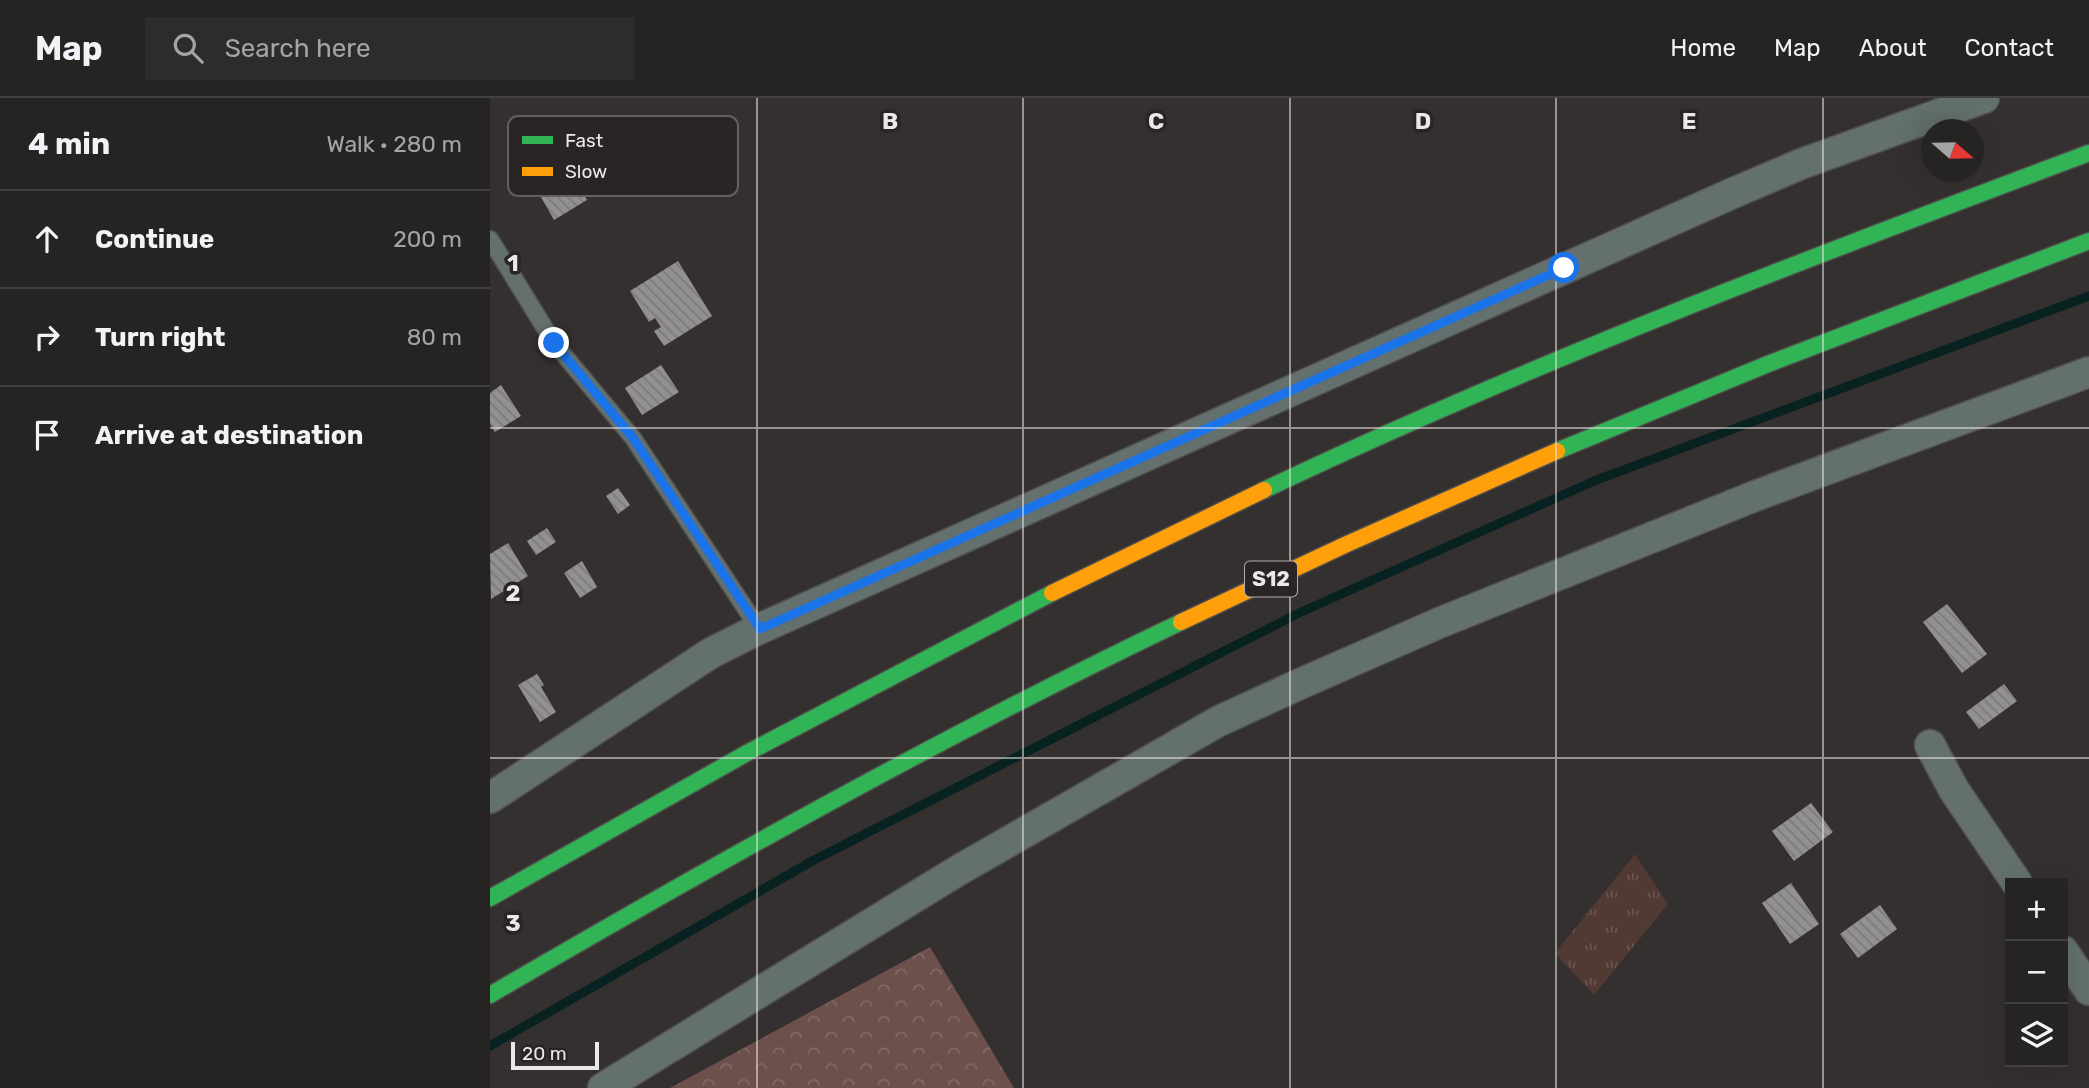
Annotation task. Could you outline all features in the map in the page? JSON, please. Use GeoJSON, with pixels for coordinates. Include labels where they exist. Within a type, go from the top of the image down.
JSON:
{"type":"FeatureCollection","features":[{"type":"Feature","properties":{"kind":"highway"},"geometry":{"type":"LineString","coordinates":[[490,898],[620,822],[896,672],[1162,538],[1345,453],[1557,360],[1745,283],[2089,153]]}},
{"type":"Feature","properties":{"kind":"highway","name":"S12"},"geometry":{"type":"LineString","coordinates":[[490,995],[616,920],[815,809],[962,731],[1241,592],[1601,432],[1809,347],[2089,241]]}},
{"type":"Feature","properties":{"kind":"street"},"geometry":{"type":"LineString","coordinates":[[490,798],[702,658],[760,629],[1733,193],[1801,164],[1984,98]]}},
{"type":"Feature","properties":{"kind":"street"},"geometry":{"type":"LineString","coordinates":[[603,1088],[959,870],[1219,721],[1439,623],[1705,516],[2089,372]]}},
{"type":"Feature","properties":{"kind":"street"},"geometry":{"type":"LineString","coordinates":[[1930,745],[1954,790],[2014,878]]}},
{"type":"Feature","properties":{"kind":"street"},"geometry":{"type":"LineString","coordinates":[[2068,958],[2089,990]]}},
{"type":"Feature","properties":{"kind":"lane"},"geometry":{"type":"LineString","coordinates":[[490,239],[554,343],[633,438],[760,629]]}},
{"type":"Feature","properties":{"kind":"green space"},"geometry":{"type":"Polygon","coordinates":[[[1635,854],[1668,904],[1594,995],[1555,953],[1635,854]]]}},
{"type":"Feature","properties":{"kind":"green space"},"geometry":{"type":"Polygon","coordinates":[[[930,947],[1014,1088],[670,1088],[930,947]]]}},
{"type":"Feature","properties":{"kind":"building"},"geometry":{"type":"Polygon","coordinates":[[[540,196],[585,196],[587,200],[554,220],[540,196]]]}},
{"type":"Feature","properties":{"kind":"building"},"geometry":{"type":"Polygon","coordinates":[[[678,261],[712,316],[664,346],[654,331],[661,327],[655,318],[649,322],[630,291],[678,261]]]}},
{"type":"Feature","properties":{"kind":"building"},"geometry":{"type":"Polygon","coordinates":[[[661,365],[679,392],[642,415],[625,388],[661,365]]]}},
{"type":"Feature","properties":{"kind":"building"},"geometry":{"type":"Polygon","coordinates":[[[501,385],[521,416],[495,432],[490,424],[490,393],[501,385]]]}},
{"type":"Feature","properties":{"kind":"building"},"geometry":{"type":"Polygon","coordinates":[[[618,488],[630,505],[618,514],[606,496],[618,488]]]}},
{"type":"Feature","properties":{"kind":"building"},"geometry":{"type":"Polygon","coordinates":[[[547,528],[556,542],[536,555],[527,541],[547,528]]]}},
{"type":"Feature","properties":{"kind":"building"},"geometry":{"type":"Polygon","coordinates":[[[508,543],[528,576],[491,599],[490,554],[508,543]]]}},
{"type":"Feature","properties":{"kind":"building"},"geometry":{"type":"Polygon","coordinates":[[[582,561],[597,587],[580,598],[564,573],[582,561]]]}},
{"type":"Feature","properties":{"kind":"building"},"geometry":{"type":"Polygon","coordinates":[[[1947,604],[1987,654],[1962,673],[1923,622],[1947,604]]]}},
{"type":"Feature","properties":{"kind":"building"},"geometry":{"type":"Polygon","coordinates":[[[537,674],[544,685],[541,687],[556,712],[540,722],[518,685],[537,674]]]}},
{"type":"Feature","properties":{"kind":"building"},"geometry":{"type":"Polygon","coordinates":[[[2004,684],[2017,701],[1979,729],[1966,712],[2004,684]]]}},
{"type":"Feature","properties":{"kind":"building"},"geometry":{"type":"Polygon","coordinates":[[[1811,803],[1833,832],[1794,861],[1772,831],[1811,803]]]}},
{"type":"Feature","properties":{"kind":"building"},"geometry":{"type":"Polygon","coordinates":[[[1791,883],[1819,924],[1790,944],[1762,903],[1791,883]]]}},
{"type":"Feature","properties":{"kind":"building"},"geometry":{"type":"Polygon","coordinates":[[[1880,905],[1897,929],[1858,958],[1840,934],[1880,905]]]}},
{"type":"Feature","properties":{"kind":"waterway"},"geometry":{"type":"LineString","coordinates":[[490,1046],[814,860],[1299,613],[1594,481],[2089,296]]}},
{"type":"Feature","properties":{"kind":"traffic: fast"},"geometry":{"type":"LineString","coordinates":[[1264,490],[1467,398],[1673,312],[2089,153]]}},
{"type":"Feature","properties":{"kind":"traffic: fast"},"geometry":{"type":"LineString","coordinates":[[1557,451],[1768,364],[2089,241]]}},
{"type":"Feature","properties":{"kind":"traffic: fast"},"geometry":{"type":"LineString","coordinates":[[490,898],[747,753],[1052,593]]}},
{"type":"Feature","properties":{"kind":"traffic: fast"},"geometry":{"type":"LineString","coordinates":[[490,995],[832,801],[1005,709],[1181,622]]}},
{"type":"Feature","properties":{"kind":"traffic: slow"},"geometry":{"type":"LineString","coordinates":[[1181,622],[1347,544],[1557,451]]}},
{"type":"Feature","properties":{"kind":"traffic: slow"},"geometry":{"type":"LineString","coordinates":[[1052,593],[1264,490]]}},
{"type":"Feature","properties":{"kind":"route"},"geometry":{"type":"LineString","coordinates":[[554,343],[633,438],[760,629],[1564,268]]}}]}
